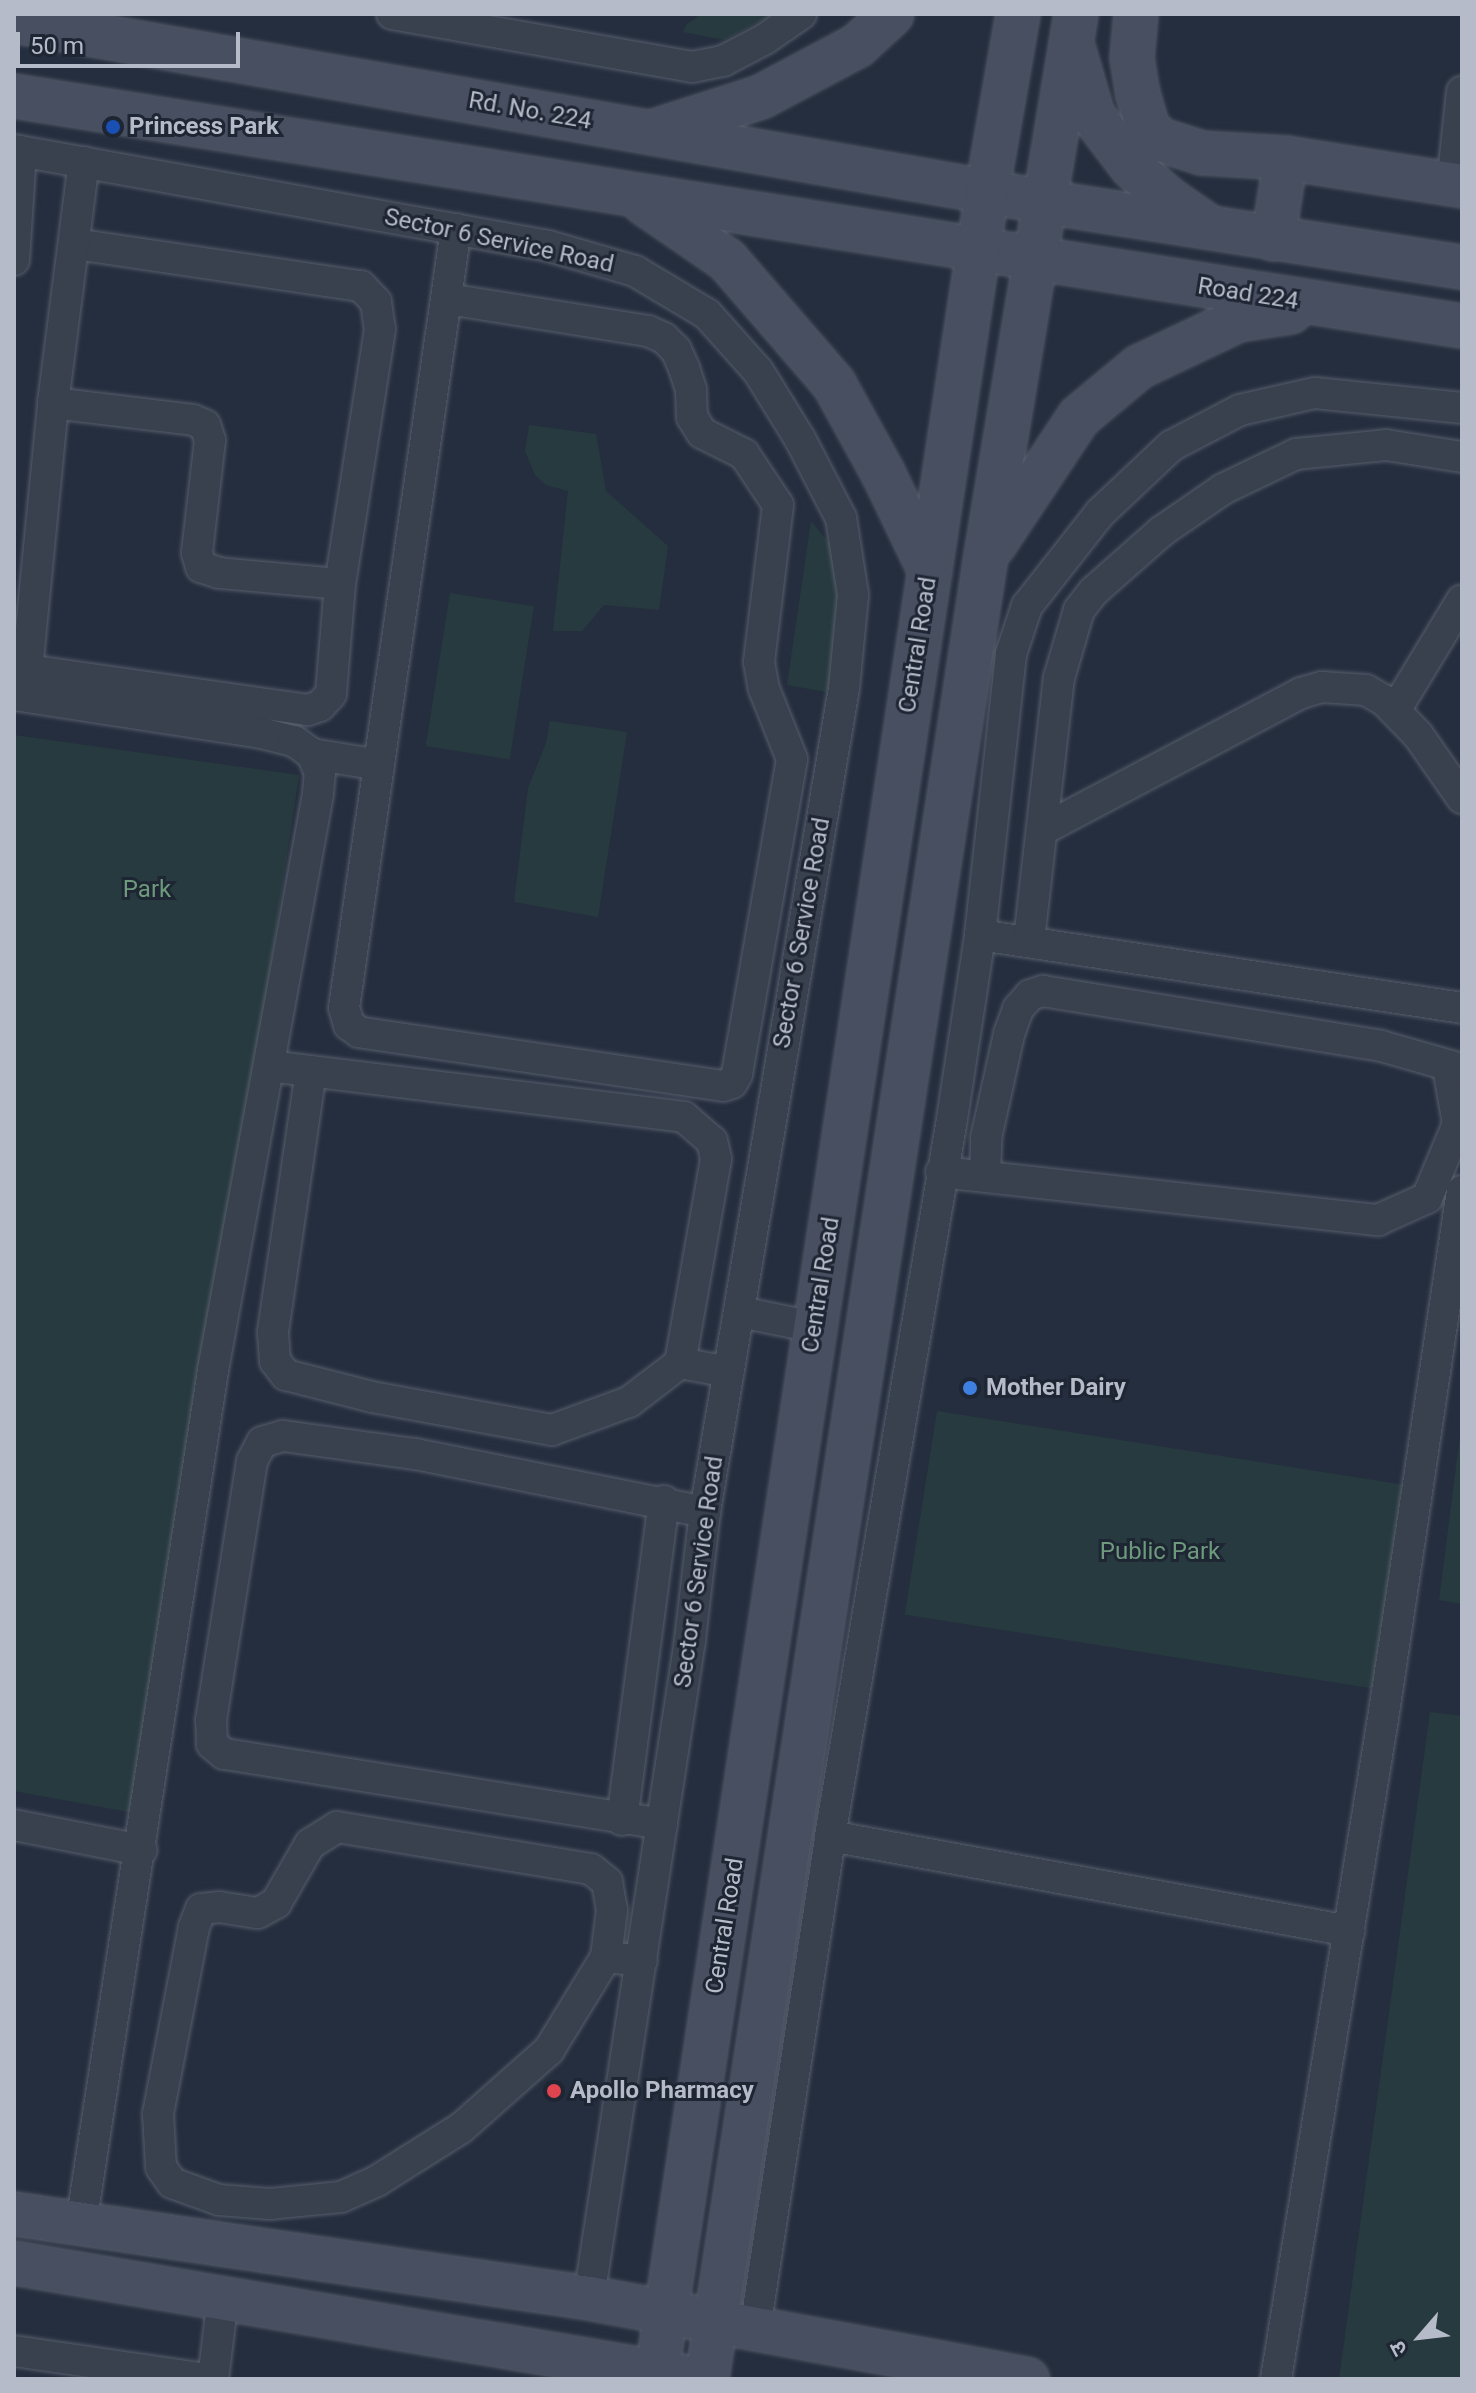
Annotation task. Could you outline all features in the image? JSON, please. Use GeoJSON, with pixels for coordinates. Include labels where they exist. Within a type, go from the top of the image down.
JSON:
{"type":"FeatureCollection","features":[{"type":"Feature","properties":{"kind":"main road"},"geometry":{"type":"LineString","coordinates":[[650,132],[761,97],[857,46],[892,14]]}},
{"type":"Feature","properties":{"kind":"main road","name":"Central Road"},"geometry":{"type":"LineString","coordinates":[[669,2377],[667,2314],[987,192],[1018,14]]}},
{"type":"Feature","properties":{"kind":"main road"},"geometry":{"type":"LineString","coordinates":[[1136,14],[1132,58],[1138,94],[1147,126],[1158,139],[1202,153],[1286,158],[1457,185]]}},
{"type":"Feature","properties":{"kind":"main road","name":"Rd. No. 224"},"geometry":{"type":"LineString","coordinates":[[14,21],[1046,202]]}},
{"type":"Feature","properties":{"kind":"main road"},"geometry":{"type":"LineString","coordinates":[[707,2379],[736,2326],[863,1367],[986,556],[1073,28]]}},
{"type":"Feature","properties":{"kind":"main road"},"geometry":{"type":"LineString","coordinates":[[1073,28],[1093,116],[1132,167],[1170,200],[1213,229]]}},
{"type":"Feature","properties":{"kind":"main road"},"geometry":{"type":"LineString","coordinates":[[14,96],[1035,259]]}},
{"type":"Feature","properties":{"kind":"main road"},"geometry":{"type":"LineString","coordinates":[[1273,239],[1286,158]]}},
{"type":"Feature","properties":{"kind":"main road"},"geometry":{"type":"LineString","coordinates":[[635,196],[727,260],[834,384],[883,473],[930,571]]}},
{"type":"Feature","properties":{"kind":"main road"},"geometry":{"type":"LineString","coordinates":[[1046,202],[1462,267]]}},
{"type":"Feature","properties":{"kind":"main road","name":"Road 224"},"geometry":{"type":"LineString","coordinates":[[1035,259],[1462,326]]}},
{"type":"Feature","properties":{"kind":"main road"},"geometry":{"type":"LineString","coordinates":[[986,556],[1079,417],[1139,367],[1238,320],[1331,307]]}},
{"type":"Feature","properties":{"kind":"main road"},"geometry":{"type":"LineString","coordinates":[[14,2214],[589,2298],[1028,2379]]}},
{"type":"Feature","properties":{"kind":"main road"},"geometry":{"type":"LineString","coordinates":[[14,2263],[223,2299],[579,2369],[669,2377]]}},
{"type":"Feature","properties":{"kind":"street"},"geometry":{"type":"LineString","coordinates":[[392,14],[692,67],[723,61],[765,39],[801,14]]}},
{"type":"Feature","properties":{"kind":"street"},"geometry":{"type":"LineString","coordinates":[[1457,185],[1462,92]]}},
{"type":"Feature","properties":{"kind":"street"},"geometry":{"type":"LineString","coordinates":[[14,256],[17,151]]}},
{"type":"Feature","properties":{"kind":"street","name":"Sector 6 Service Road"},"geometry":{"type":"LineString","coordinates":[[17,151],[548,246],[635,271],[707,314],[758,371],[800,439],[841,518],[853,595],[844,688],[705,1512],[690,1640],[589,2298]]}},
{"type":"Feature","properties":{"kind":"street"},"geometry":{"type":"LineString","coordinates":[[22,688],[53,403],[84,162]]}},
{"type":"Feature","properties":{"kind":"street"},"geometry":{"type":"LineString","coordinates":[[448,299],[648,331],[664,338],[676,350],[684,368],[691,390],[692,417],[702,433],[744,454],[778,505],[759,662],[764,689],[792,759],[737,1074],[732,1083],[723,1086],[359,1032],[349,1025],[344,1008],[456,229]]}},
{"type":"Feature","properties":{"kind":"street"},"geometry":{"type":"LineString","coordinates":[[22,688],[308,710],[320,706],[331,694],[340,584],[380,329],[376,302],[361,286],[75,244]]}},
{"type":"Feature","properties":{"kind":"street"},"geometry":{"type":"LineString","coordinates":[[736,2326],[830,1836],[980,935],[1011,654],[1027,606],[1100,513],[1171,446],[1240,410],[1315,393],[1462,408]]}},
{"type":"Feature","properties":{"kind":"street"},"geometry":{"type":"LineString","coordinates":[[53,403],[193,420],[205,425],[210,440],[197,553],[201,567],[219,573],[340,584]]}},
{"type":"Feature","properties":{"kind":"street"},"geometry":{"type":"LineString","coordinates":[[1029,940],[1059,678],[1070,632],[1079,610],[1127,560],[1223,489],[1296,454],[1386,445],[1462,457]]}},
{"type":"Feature","properties":{"kind":"street"},"geometry":{"type":"LineString","coordinates":[[1396,709],[1462,600]]}},
{"type":"Feature","properties":{"kind":"street"},"geometry":{"type":"LineString","coordinates":[[1042,830],[1301,693],[1322,687],[1366,690],[1396,709],[1462,798]]}},
{"type":"Feature","properties":{"kind":"street"},"geometry":{"type":"LineString","coordinates":[[22,688],[261,733],[294,741],[312,754],[379,765]]}},
{"type":"Feature","properties":{"kind":"street"},"geometry":{"type":"LineString","coordinates":[[81,2224],[142,1850],[213,1370],[318,794],[320,773],[312,754]]}},
{"type":"Feature","properties":{"kind":"street"},"geometry":{"type":"LineString","coordinates":[[980,935],[1462,1008]]}},
{"type":"Feature","properties":{"kind":"street"},"geometry":{"type":"LineString","coordinates":[[941,1172],[1378,1220],[1427,1198],[1458,1124],[1455,1068],[1381,1046],[1043,991],[1030,995],[1018,1009],[1009,1034],[986,1138],[985,1176]]}},
{"type":"Feature","properties":{"kind":"street"},"geometry":{"type":"LineString","coordinates":[[269,1066],[311,1071],[684,1117],[712,1141],[716,1159],[680,1363],[629,1402],[552,1430],[372,1397],[286,1375],[275,1361],[273,1333],[311,1071]]}},
{"type":"Feature","properties":{"kind":"street"},"geometry":{"type":"LineString","coordinates":[[737,1074],[777,1081]]}},
{"type":"Feature","properties":{"kind":"street"},"geometry":{"type":"LineString","coordinates":[[1276,2379],[1349,1931],[1462,1191]]}},
{"type":"Feature","properties":{"kind":"street"},"geometry":{"type":"LineString","coordinates":[[740,1312],[814,1327]]}},
{"type":"Feature","properties":{"kind":"street"},"geometry":{"type":"LineString","coordinates":[[680,1363],[728,1372]]}},
{"type":"Feature","properties":{"kind":"street"},"geometry":{"type":"LineString","coordinates":[[863,1367],[907,1377]]}},
{"type":"Feature","properties":{"kind":"street"},"geometry":{"type":"LineString","coordinates":[[662,1824],[224,1754],[212,1744],[211,1720],[252,1461],[262,1442],[283,1436],[415,1454],[664,1501],[705,1512]]}},
{"type":"Feature","properties":{"kind":"street"},"geometry":{"type":"LineString","coordinates":[[622,1820],[664,1501]]}},
{"type":"Feature","properties":{"kind":"street"},"geometry":{"type":"LineString","coordinates":[[14,1825],[142,1850]]}},
{"type":"Feature","properties":{"kind":"street"},"geometry":{"type":"LineString","coordinates":[[337,1827],[591,1869],[607,1882],[612,1910],[606,1957],[549,2050],[461,2128],[377,2181],[341,2197],[270,2204],[219,2200],[172,2183],[161,2167],[158,2114],[194,1927],[201,1909],[219,1907],[258,1913],[276,1903],[310,1844],[337,1827]]}},
{"type":"Feature","properties":{"kind":"street"},"geometry":{"type":"LineString","coordinates":[[830,1836],[1349,1931]]}},
{"type":"Feature","properties":{"kind":"street"},"geometry":{"type":"LineString","coordinates":[[606,1957],[642,1961]]}},
{"type":"Feature","properties":{"kind":"street"},"geometry":{"type":"LineString","coordinates":[[213,2379],[223,2299]]}},
{"type":"Feature","properties":{"kind":"street"},"geometry":{"type":"LineString","coordinates":[[14,2351],[205,2379]]}},
{"type":"Feature","properties":{"kind":"green space"},"geometry":{"type":"Polygon","coordinates":[[[701,14],[774,14],[724,40],[683,32],[686,25],[701,14]]]}},
{"type":"Feature","properties":{"kind":"green space"},"geometry":{"type":"Polygon","coordinates":[[[529,425],[596,434],[606,491],[668,546],[659,610],[604,605],[582,631],[553,631],[568,491],[546,485],[535,475],[525,451],[529,425]]]}},
{"type":"Feature","properties":{"kind":"green space"},"geometry":{"type":"Polygon","coordinates":[[[811,521],[850,568],[832,693],[787,685],[811,521]]]}},
{"type":"Feature","properties":{"kind":"green space"},"geometry":{"type":"Polygon","coordinates":[[[450,593],[534,606],[510,759],[426,746],[450,593]]]}},
{"type":"Feature","properties":{"kind":"green space"},"geometry":{"type":"Polygon","coordinates":[[[550,721],[627,732],[598,917],[514,902],[528,788],[546,743],[550,721]]]}},
{"type":"Feature","properties":{"kind":"green space","name":"Park"},"geometry":{"type":"Polygon","coordinates":[[[14,735],[299,775],[145,1815],[14,1791],[14,735]]]}},
{"type":"Feature","properties":{"kind":"green space","name":"Public Park"},"geometry":{"type":"Polygon","coordinates":[[[937,1411],[1416,1487],[1384,1690],[905,1614],[937,1411]]]}},
{"type":"Feature","properties":{"kind":"green space"},"geometry":{"type":"Polygon","coordinates":[[[1462,1420],[1462,1604],[1439,1600],[1462,1420]]]}},
{"type":"Feature","properties":{"kind":"green space"},"geometry":{"type":"Polygon","coordinates":[[[1430,1712],[1462,1716],[1462,2379],[1339,2379],[1430,1712]]]}},
{"type":"Feature","properties":{"kind":"place","name":"Princess Park"},"geometry":{"type":"Point","coordinates":[113,127]}},
{"type":"Feature","properties":{"kind":"place","name":"Mother Dairy"},"geometry":{"type":"Point","coordinates":[970,1388]}},
{"type":"Feature","properties":{"kind":"place","name":"Apollo Pharmacy"},"geometry":{"type":"Point","coordinates":[554,2091]}}]}
